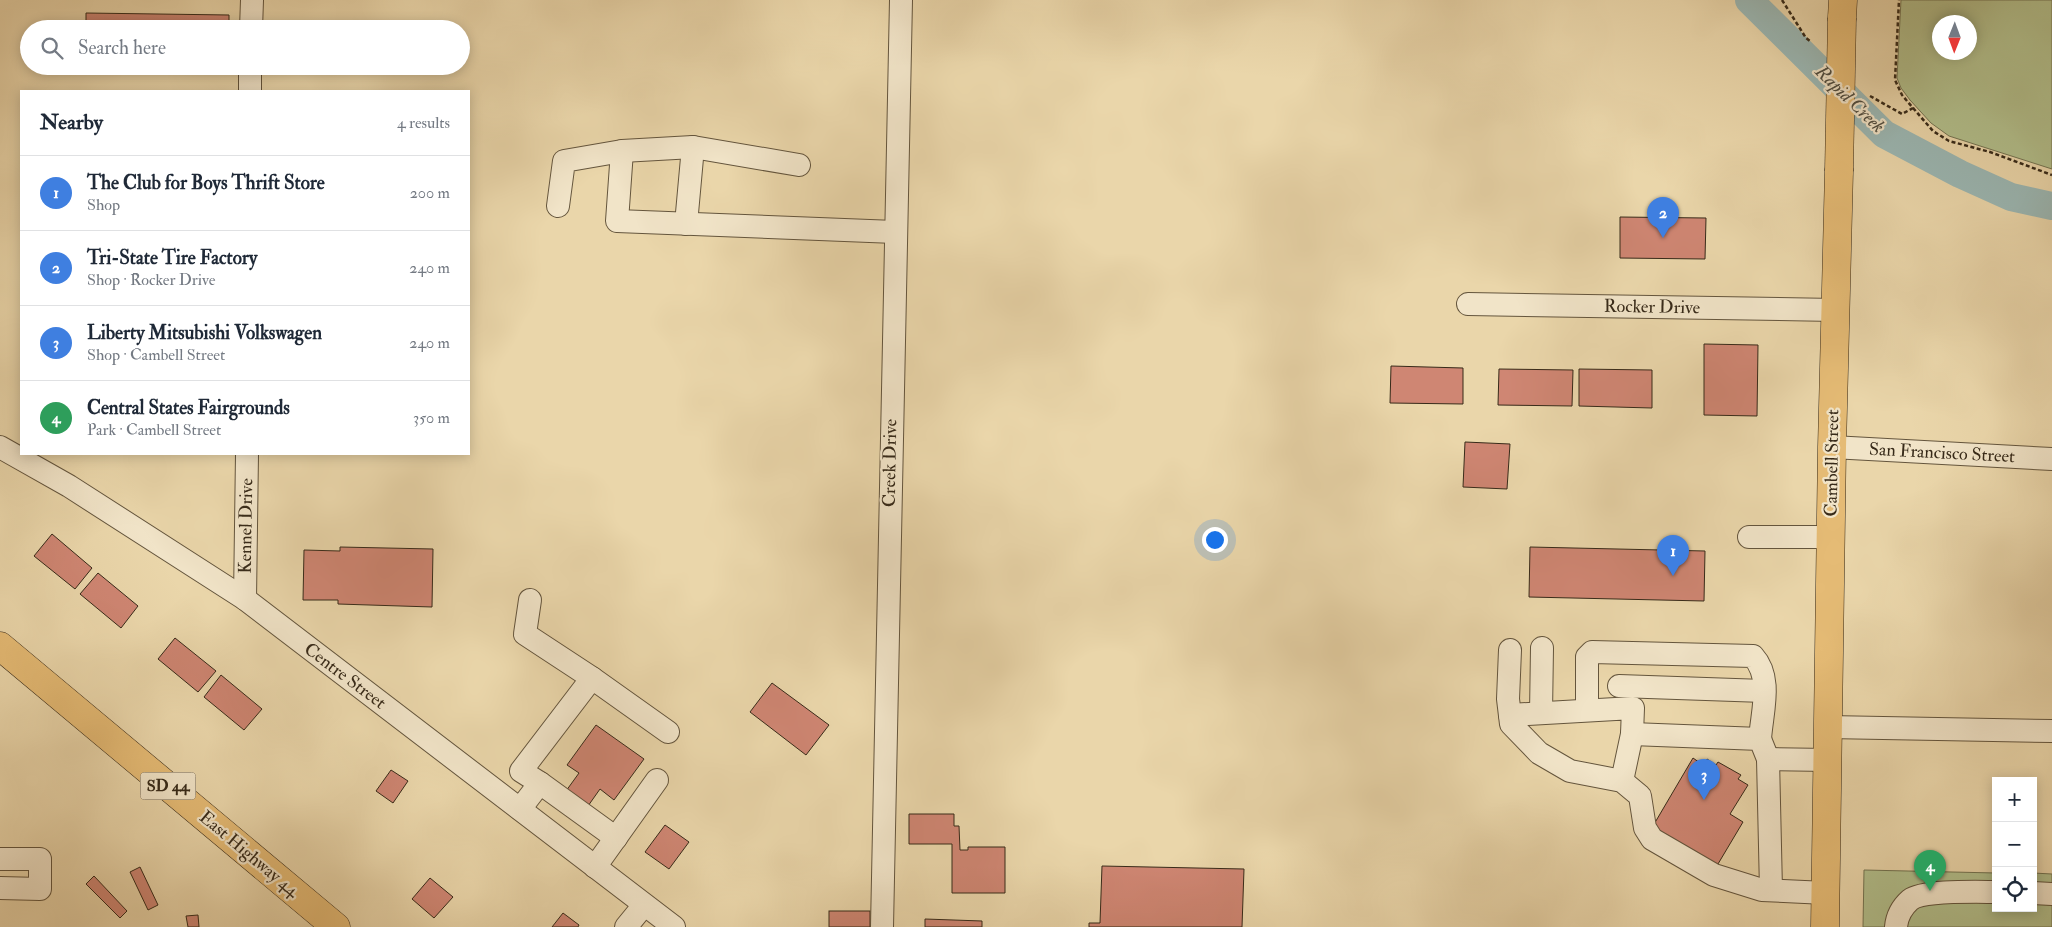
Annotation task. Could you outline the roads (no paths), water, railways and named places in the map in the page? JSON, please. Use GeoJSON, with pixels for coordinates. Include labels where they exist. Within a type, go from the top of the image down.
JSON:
{"type":"FeatureCollection","features":[{"type":"Feature","properties":{"kind":"main road","name":"Cambell Street"},"geometry":{"type":"LineString","coordinates":[[1825,927],[1832,447],[1843,9]]}},
{"type":"Feature","properties":{"kind":"main road","name":"East Highway 44"},"geometry":{"type":"LineString","coordinates":[[0,646],[336,927]]}},
{"type":"Feature","properties":{"kind":"street"},"geometry":{"type":"LineString","coordinates":[[251,20],[252,0]]}},
{"type":"Feature","properties":{"kind":"street","name":"Creek Drive"},"geometry":{"type":"LineString","coordinates":[[882,927],[901,7]]}},
{"type":"Feature","properties":{"kind":"street"},"geometry":{"type":"LineString","coordinates":[[250,75],[250,90]]}},
{"type":"Feature","properties":{"kind":"street"},"geometry":{"type":"LineString","coordinates":[[686,224],[693,147]]}},
{"type":"Feature","properties":{"kind":"street"},"geometry":{"type":"LineString","coordinates":[[558,206],[564,161],[622,151],[693,147],[799,166]]}},
{"type":"Feature","properties":{"kind":"street"},"geometry":{"type":"LineString","coordinates":[[622,151],[617,221],[895,232]]}},
{"type":"Feature","properties":{"kind":"street","name":"Rocker Drive"},"geometry":{"type":"LineString","coordinates":[[1468,304],[1836,310]]}},
{"type":"Feature","properties":{"kind":"street","name":"Centre Street"},"geometry":{"type":"LineString","coordinates":[[0,447],[69,486],[245,599],[674,927]]}},
{"type":"Feature","properties":{"kind":"street","name":"San Francisco Street"},"geometry":{"type":"LineString","coordinates":[[1832,447],[2052,458]]}},
{"type":"Feature","properties":{"kind":"street","name":"Kennel Drive"},"geometry":{"type":"LineString","coordinates":[[245,599],[247,455]]}},
{"type":"Feature","properties":{"kind":"street"},"geometry":{"type":"LineString","coordinates":[[1749,537],[1831,537]]}},
{"type":"Feature","properties":{"kind":"street"},"geometry":{"type":"LineString","coordinates":[[530,600],[525,634],[592,678],[668,732]]}},
{"type":"Feature","properties":{"kind":"street"},"geometry":{"type":"LineString","coordinates":[[1541,713],[1542,648]]}},
{"type":"Feature","properties":{"kind":"street"},"geometry":{"type":"LineString","coordinates":[[1510,650],[1508,699],[1511,724],[1539,753],[1570,771],[1622,781],[1640,796],[1645,828],[1652,839],[1714,875],[1771,890],[1826,893]]}},
{"type":"Feature","properties":{"kind":"street"},"geometry":{"type":"LineString","coordinates":[[1587,709],[1587,657],[1592,652],[1752,656],[1761,665],[1765,679],[1764,749],[1771,890]]}},
{"type":"Feature","properties":{"kind":"street"},"geometry":{"type":"LineString","coordinates":[[1619,708],[1620,652]]}},
{"type":"Feature","properties":{"kind":"street"},"geometry":{"type":"LineString","coordinates":[[592,678],[521,771],[616,838]]}},
{"type":"Feature","properties":{"kind":"street"},"geometry":{"type":"LineString","coordinates":[[1619,686],[1764,691]]}},
{"type":"Feature","properties":{"kind":"street"},"geometry":{"type":"LineString","coordinates":[[1510,715],[1587,709],[1632,708],[1632,734],[1622,781]]}},
{"type":"Feature","properties":{"kind":"street"},"geometry":{"type":"LineString","coordinates":[[1828,727],[2052,731]]}},
{"type":"Feature","properties":{"kind":"street"},"geometry":{"type":"LineString","coordinates":[[1632,734],[1764,749],[1828,760]]}},
{"type":"Feature","properties":{"kind":"street"},"geometry":{"type":"LineString","coordinates":[[595,867],[658,780]]}},
{"type":"Feature","properties":{"kind":"street"},"geometry":{"type":"LineString","coordinates":[[520,809],[540,783]]}},
{"type":"Feature","properties":{"kind":"street"},"geometry":{"type":"LineString","coordinates":[[0,859],[40,859],[40,889],[0,888]]}},
{"type":"Feature","properties":{"kind":"street"},"geometry":{"type":"LineString","coordinates":[[1896,927],[1898,914],[1911,899],[1946,892],[1992,892]]}},
{"type":"Feature","properties":{"kind":"street"},"geometry":{"type":"LineString","coordinates":[[2037,893],[2052,894]]}},
{"type":"Feature","properties":{"kind":"street"},"geometry":{"type":"LineString","coordinates":[[626,927],[644,905]]}},
{"type":"Feature","properties":{"kind":"waterway","name":"Rapid Creek"},"geometry":{"type":"LineString","coordinates":[[1749,0],[1884,134],[1960,174],[2011,197],[2052,206]]}},
{"type":"Feature","properties":{"kind":"place","name":"Tri-State Tire Factory"},"geometry":{"type":"Point","coordinates":[1663,238]}},
{"type":"Feature","properties":{"kind":"place","name":"The Club for Boys Thrift Store"},"geometry":{"type":"Point","coordinates":[1673,576]}},
{"type":"Feature","properties":{"kind":"place","name":"Liberty Mitsubishi Volkswagen"},"geometry":{"type":"Point","coordinates":[1704,800]}},
{"type":"Feature","properties":{"kind":"place","name":"Central States Fairgrounds"},"geometry":{"type":"Point","coordinates":[1930,891]}}]}
